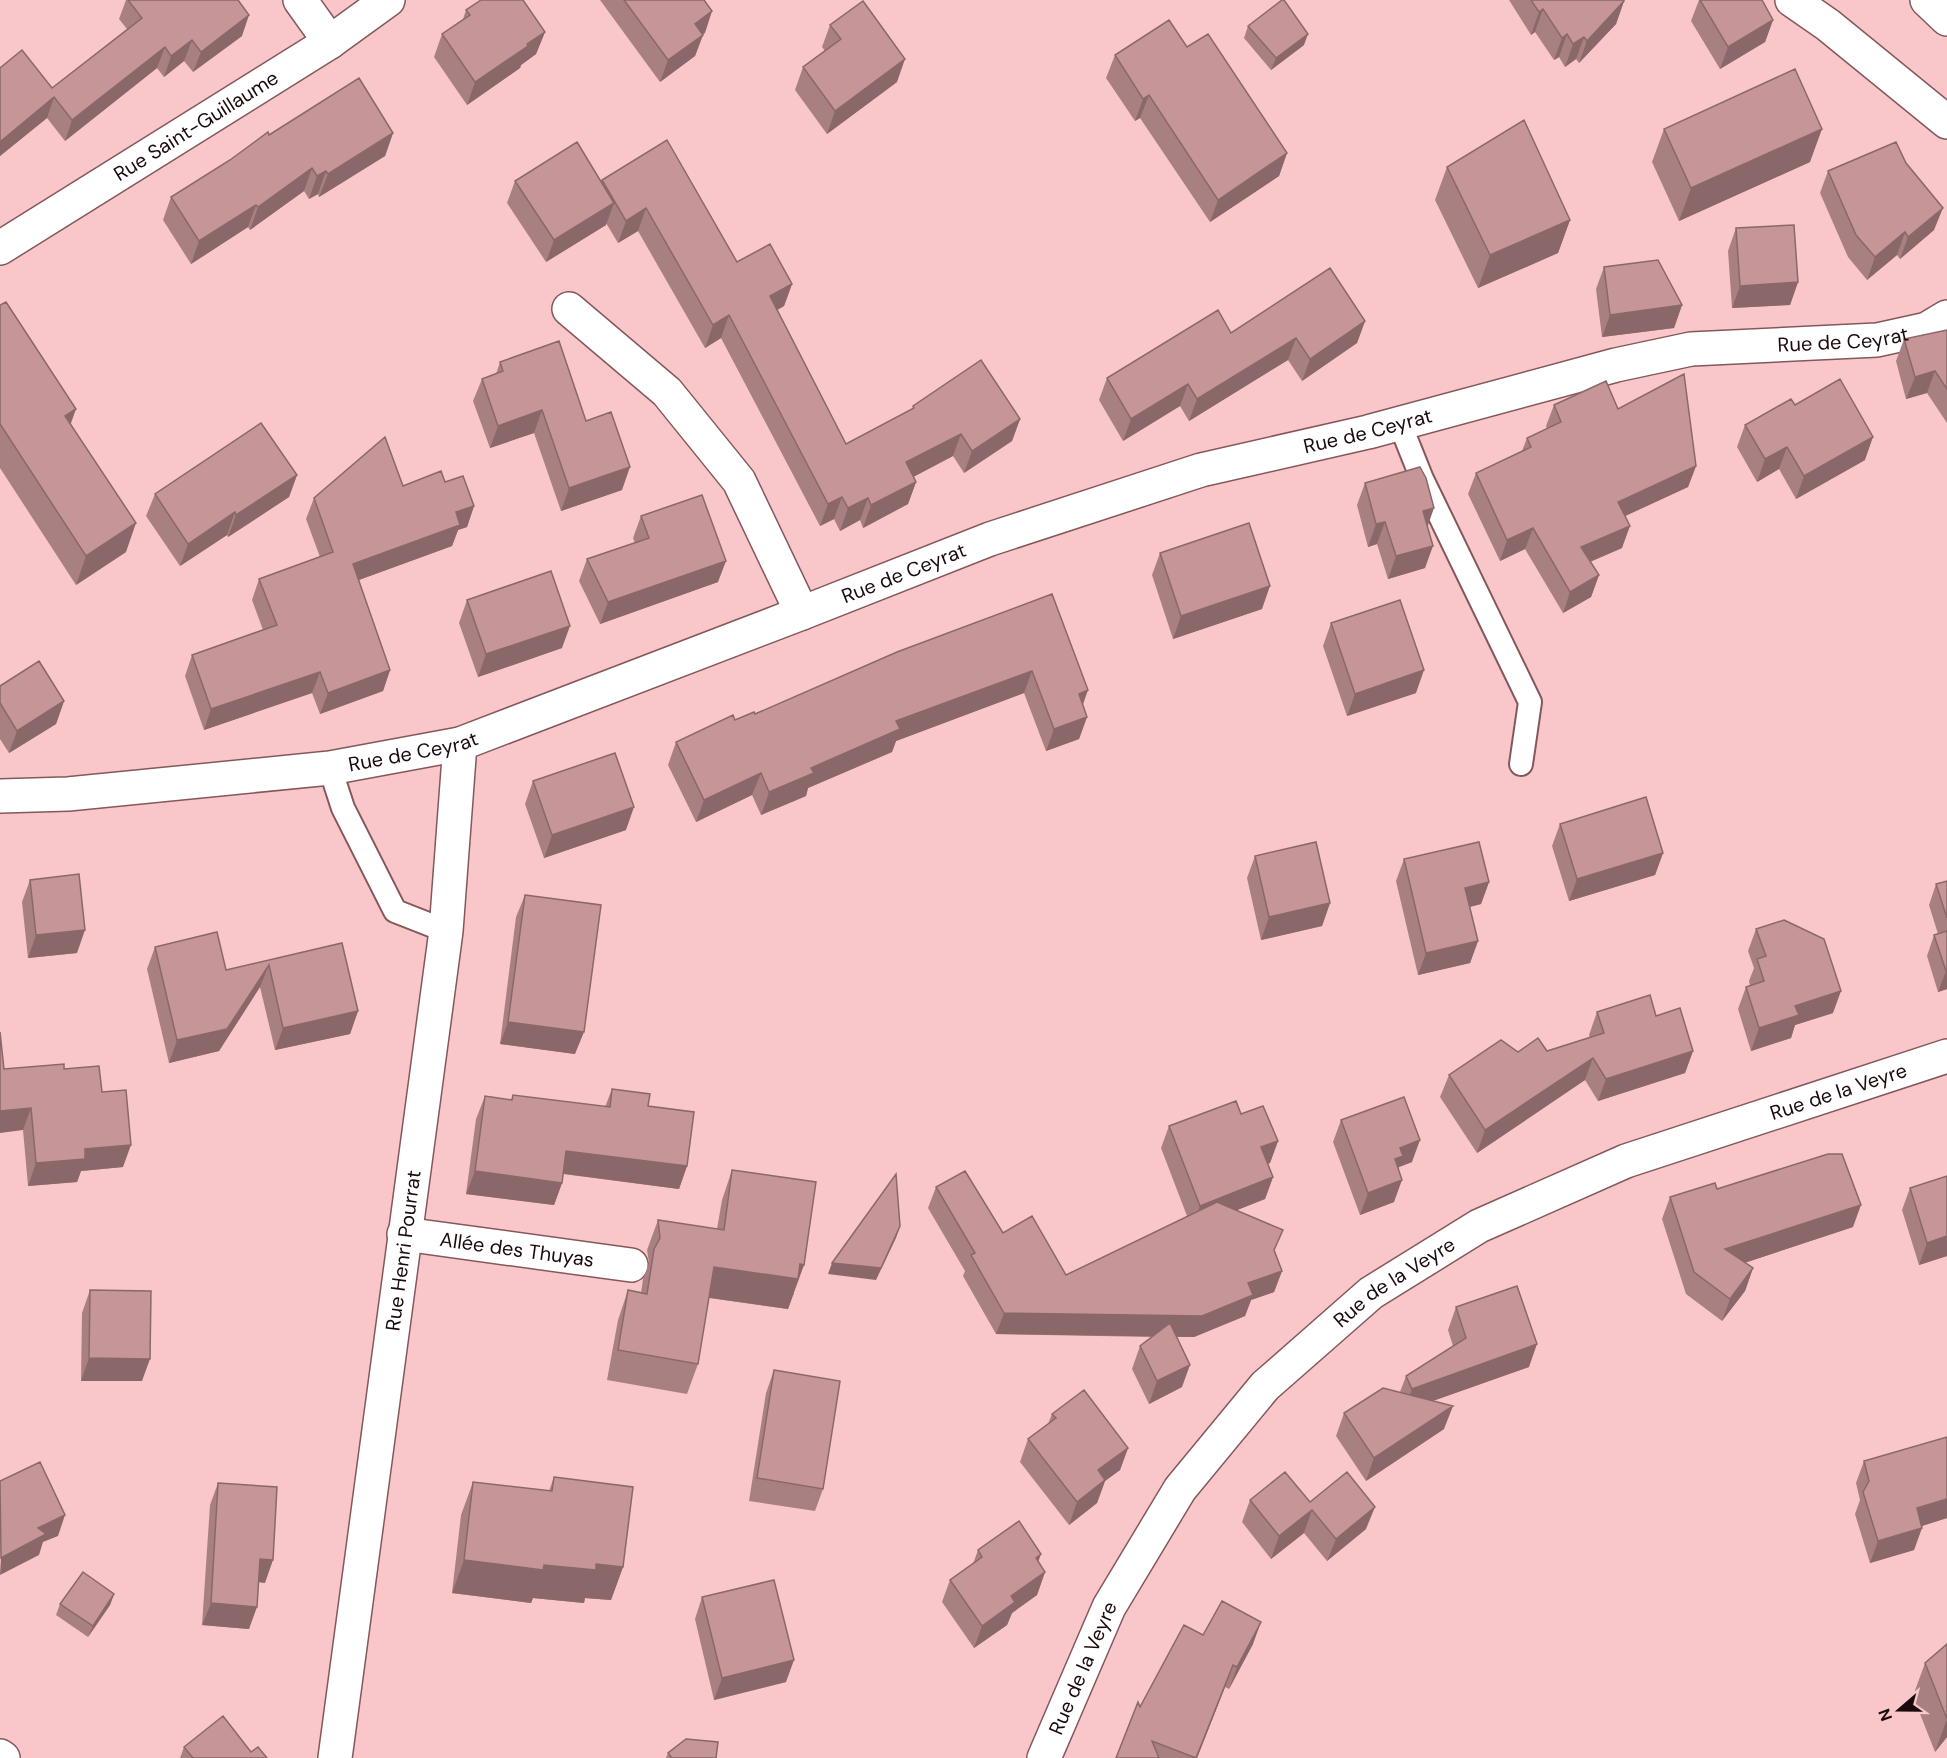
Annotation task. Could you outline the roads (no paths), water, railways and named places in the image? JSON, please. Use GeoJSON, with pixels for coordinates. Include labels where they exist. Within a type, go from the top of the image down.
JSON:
{"type":"FeatureCollection","features":[{"type":"Feature","properties":{"kind":"street"},"geometry":{"type":"LineString","coordinates":[[300,0],[330,42]]}},
{"type":"Feature","properties":{"kind":"street","name":"Rue Saint-Guillaume"},"geometry":{"type":"LineString","coordinates":[[0,248],[330,42],[388,0]]}},
{"type":"Feature","properties":{"kind":"street"},"geometry":{"type":"LineString","coordinates":[[1792,0],[1828,25],[1947,122]]}},
{"type":"Feature","properties":{"kind":"street"},"geometry":{"type":"LineString","coordinates":[[1927,0],[1947,19]]}},
{"type":"Feature","properties":{"kind":"street"},"geometry":{"type":"LineString","coordinates":[[569,309],[667,392],[739,481],[802,613]]}},
{"type":"Feature","properties":{"kind":"street","name":"Rue de Ceyrat"},"geometry":{"type":"LineString","coordinates":[[0,796],[68,794],[330,768],[460,744],[990,539],[1201,470],[1400,424],[1616,365],[1690,349],[1877,340],[1927,328],[1947,317]]}},
{"type":"Feature","properties":{"kind":"street","name":"Rue Henri Pourrat"},"geometry":{"type":"LineString","coordinates":[[335,1758],[446,931],[460,744]]}},
{"type":"Feature","properties":{"kind":"street","name":"Rue de la Veyre"},"geometry":{"type":"LineString","coordinates":[[1044,1758],[1109,1607],[1180,1489],[1265,1386],[1371,1293],[1479,1226],[1626,1161],[1947,1056]]}},
{"type":"Feature","properties":{"kind":"street","name":"Allée des Thuyas"},"geometry":{"type":"LineString","coordinates":[[404,1234],[631,1265]]}},
{"type":"Feature","properties":{"kind":"lane"},"geometry":{"type":"LineString","coordinates":[[1400,424],[1422,479],[1530,702],[1521,764]]}},
{"type":"Feature","properties":{"kind":"lane"},"geometry":{"type":"LineString","coordinates":[[330,768],[343,808],[395,910],[446,931]]}}]}
